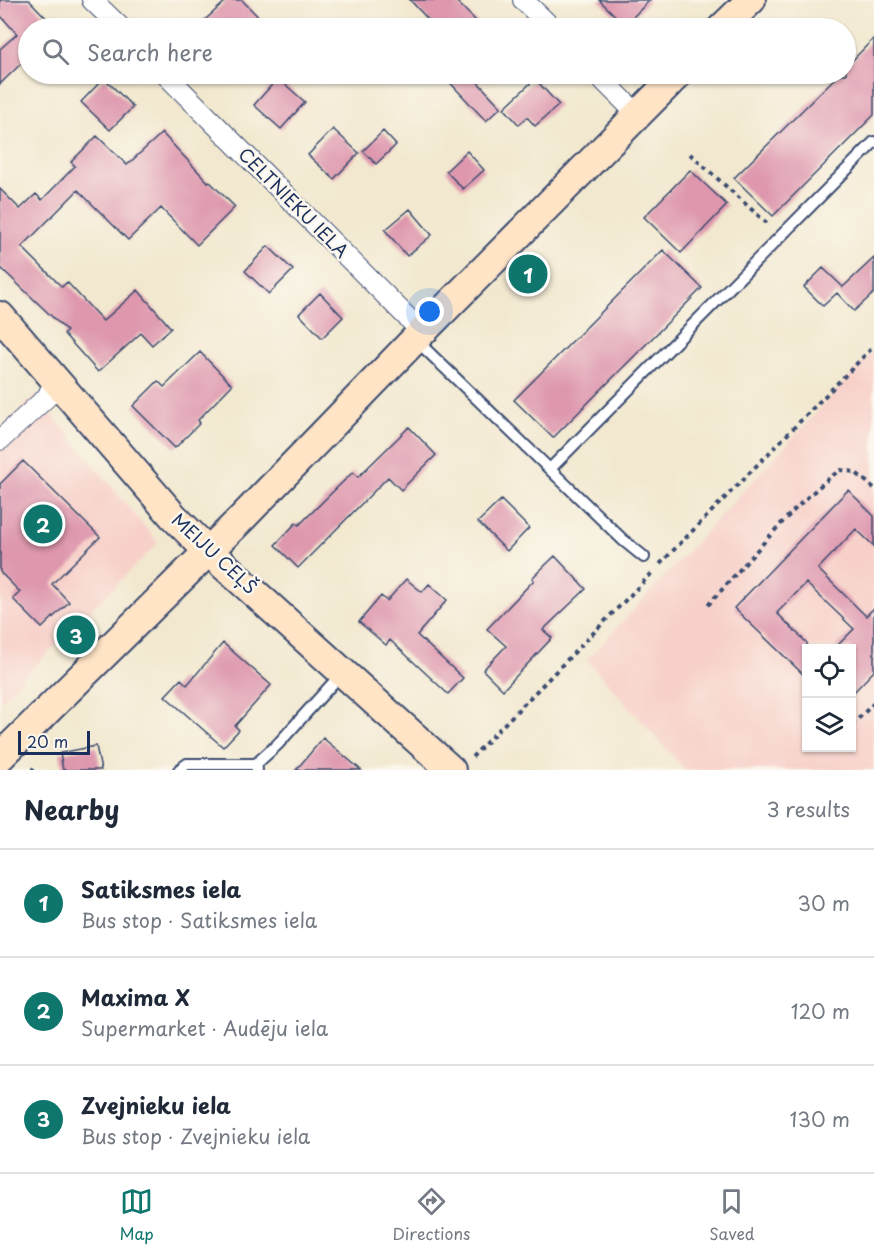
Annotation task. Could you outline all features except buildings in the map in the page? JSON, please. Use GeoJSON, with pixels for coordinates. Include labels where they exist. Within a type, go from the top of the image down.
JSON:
{"type":"FeatureCollection","features":[{"type":"Feature","properties":{"kind":"street"},"geometry":{"type":"LineString","coordinates":[[92,0],[111,18]]}},
{"type":"Feature","properties":{"kind":"street"},"geometry":{"type":"LineString","coordinates":[[523,0],[542,18]]}},
{"type":"Feature","properties":{"kind":"street"},"geometry":{"type":"LineString","coordinates":[[733,18],[751,0]]}},
{"type":"Feature","properties":{"kind":"street","name":"CELTNIEKU IELA"},"geometry":{"type":"LineString","coordinates":[[175,84],[418,335]]}},
{"type":"Feature","properties":{"kind":"street"},"geometry":{"type":"LineString","coordinates":[[607,84],[638,114]]}},
{"type":"Feature","properties":{"kind":"street"},"geometry":{"type":"LineString","coordinates":[[0,757],[243,517],[418,335],[668,84]]}},
{"type":"Feature","properties":{"kind":"street","name":"MEIJU CEĻŠ"},"geometry":{"type":"LineString","coordinates":[[0,316],[166,508],[208,551],[342,672],[459,766]]}},
{"type":"Feature","properties":{"kind":"street"},"geometry":{"type":"LineString","coordinates":[[0,440],[47,397],[55,381]]}},
{"type":"Feature","properties":{"kind":"lane"},"geometry":{"type":"LineString","coordinates":[[550,469],[874,142]]}},
{"type":"Feature","properties":{"kind":"lane"},"geometry":{"type":"LineString","coordinates":[[418,335],[550,469],[644,557]]}},
{"type":"Feature","properties":{"kind":"lane"},"geometry":{"type":"LineString","coordinates":[[179,770],[187,764],[256,767],[342,672]]}},
{"type":"Feature","properties":{"kind":"path"},"geometry":{"type":"LineString","coordinates":[[690,154],[781,236]]}},
{"type":"Feature","properties":{"kind":"path"},"geometry":{"type":"LineString","coordinates":[[459,766],[874,346]]}},
{"type":"Feature","properties":{"kind":"path"},"geometry":{"type":"LineString","coordinates":[[708,605],[825,480],[840,470],[855,472],[874,488]]}},
{"type":"Feature","properties":{"kind":"path"},"geometry":{"type":"LineString","coordinates":[[856,721],[874,703]]}},
{"type":"Feature","properties":{"kind":"shaded area"},"geometry":{"type":"Polygon","coordinates":[[[874,350],[874,770],[685,770],[587,660],[874,350]]]}},
{"type":"Feature","properties":{"kind":"shaded area"},"geometry":{"type":"Polygon","coordinates":[[[36,395],[158,543],[0,701],[0,430],[36,395]]]}},
{"type":"Feature","properties":{"kind":"place","name":"Satiksmes iela"},"geometry":{"type":"Point","coordinates":[528,274]}},
{"type":"Feature","properties":{"kind":"place","name":"Maxima X"},"geometry":{"type":"Point","coordinates":[43,524]}},
{"type":"Feature","properties":{"kind":"place","name":"Zvejnieku iela"},"geometry":{"type":"Point","coordinates":[76,635]}}]}
